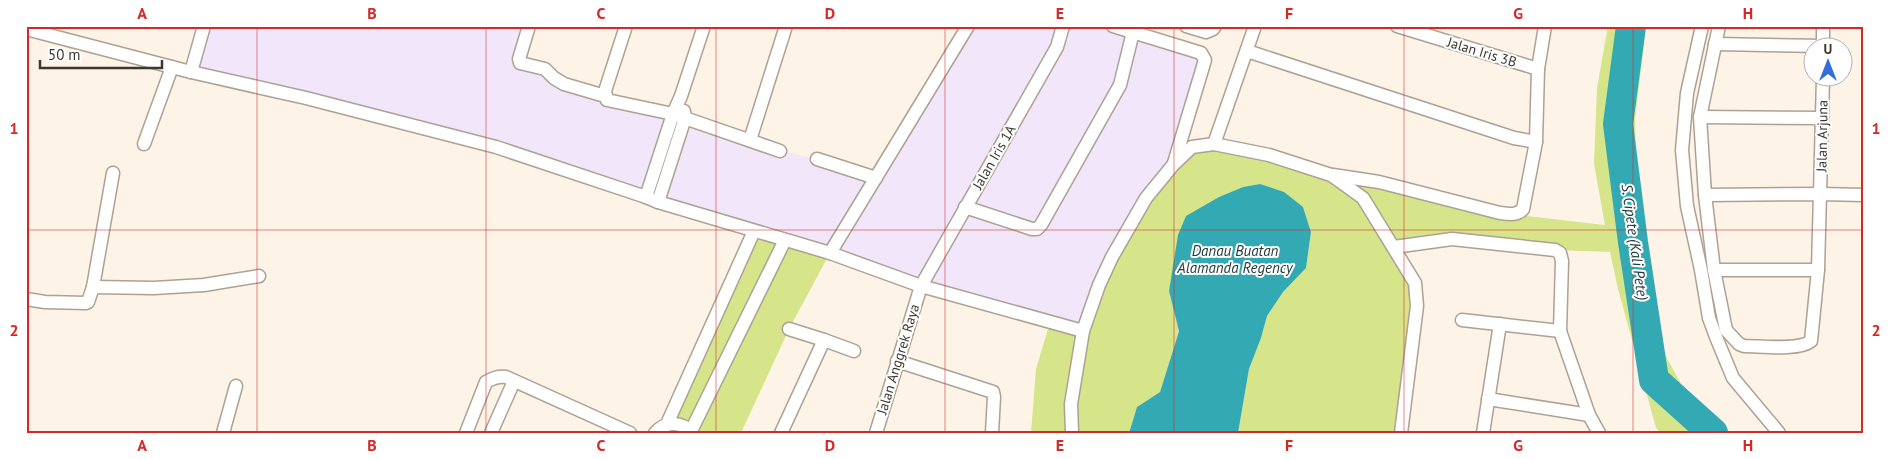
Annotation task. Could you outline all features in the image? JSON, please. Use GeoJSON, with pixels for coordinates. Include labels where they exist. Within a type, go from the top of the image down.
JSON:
{"type":"FeatureCollection","features":[{"type":"Feature","properties":{"kind":"street"},"geometry":{"type":"LineString","coordinates":[[190,72],[204,26]]}},
{"type":"Feature","properties":{"kind":"street"},"geometry":{"type":"LineString","coordinates":[[529,26],[519,59],[520,63],[545,68],[554,78],[564,84],[605,96],[607,100],[673,114],[780,151]]}},
{"type":"Feature","properties":{"kind":"street"},"geometry":{"type":"LineString","coordinates":[[605,96],[626,26]]}},
{"type":"Feature","properties":{"kind":"street"},"geometry":{"type":"LineString","coordinates":[[652,200],[673,114],[681,96],[704,26]]}},
{"type":"Feature","properties":{"kind":"street"},"geometry":{"type":"LineString","coordinates":[[750,140],[786,26]]}},
{"type":"Feature","properties":{"kind":"street"},"geometry":{"type":"LineString","coordinates":[[830,253],[968,26]]}},
{"type":"Feature","properties":{"kind":"street","name":"Jalan Iris 1A"},"geometry":{"type":"LineString","coordinates":[[921,286],[1057,46],[1063,26]]}},
{"type":"Feature","properties":{"kind":"street"},"geometry":{"type":"LineString","coordinates":[[1113,26],[1202,52],[1205,60],[1173,165]]}},
{"type":"Feature","properties":{"kind":"street"},"geometry":{"type":"LineString","coordinates":[[1186,26],[1206,32],[1215,26]]}},
{"type":"Feature","properties":{"kind":"street"},"geometry":{"type":"LineString","coordinates":[[1214,144],[1255,26]]}},
{"type":"Feature","properties":{"kind":"street","name":"Jalan Iris 3B"},"geometry":{"type":"LineString","coordinates":[[1397,26],[1538,69]]}},
{"type":"Feature","properties":{"kind":"street"},"geometry":{"type":"LineString","coordinates":[[1072,433],[1072,404],[1083,331],[1099,285],[1112,257],[1146,198],[1173,165],[1192,147],[1214,144],[1269,155],[1331,174],[1379,182],[1500,213],[1516,213],[1523,209],[1536,142],[1538,69],[1545,26]]}},
{"type":"Feature","properties":{"kind":"street"},"geometry":{"type":"LineString","coordinates":[[1702,26],[1687,93],[1682,150],[1687,206],[1709,318],[1716,337],[1733,378],[1779,433]]}},
{"type":"Feature","properties":{"kind":"street"},"geometry":{"type":"LineString","coordinates":[[1719,26],[1700,117],[1705,196],[1714,270],[1818,270]]}},
{"type":"Feature","properties":{"kind":"street"},"geometry":{"type":"LineString","coordinates":[[26,29],[190,72],[306,98],[496,147],[652,200],[830,253],[921,286],[1083,331]]}},
{"type":"Feature","properties":{"kind":"street"},"geometry":{"type":"LineString","coordinates":[[966,207],[1032,229],[1037,229],[1041,225],[1120,85],[1134,32]]}},
{"type":"Feature","properties":{"kind":"street"},"geometry":{"type":"LineString","coordinates":[[1715,44],[1802,46]]}},
{"type":"Feature","properties":{"kind":"street"},"geometry":{"type":"LineString","coordinates":[[1247,51],[1514,138],[1536,142]]}},
{"type":"Feature","properties":{"kind":"street"},"geometry":{"type":"LineString","coordinates":[[144,144],[172,67]]}},
{"type":"Feature","properties":{"kind":"street","name":"Jalan Arjuna"},"geometry":{"type":"LineString","coordinates":[[1714,270],[1726,330],[1739,344],[1744,346],[1781,347],[1807,344],[1811,341],[1818,270],[1822,88]]}},
{"type":"Feature","properties":{"kind":"street"},"geometry":{"type":"LineString","coordinates":[[652,200],[685,118],[681,96]]}},
{"type":"Feature","properties":{"kind":"street"},"geometry":{"type":"LineString","coordinates":[[1700,117],[1822,118]]}},
{"type":"Feature","properties":{"kind":"street"},"geometry":{"type":"LineString","coordinates":[[817,159],[876,178]]}},
{"type":"Feature","properties":{"kind":"street"},"geometry":{"type":"LineString","coordinates":[[26,299],[44,302],[88,302],[93,287],[113,173]]}},
{"type":"Feature","properties":{"kind":"street"},"geometry":{"type":"LineString","coordinates":[[1331,174],[1363,198],[1415,283],[1416,306],[1401,433]]}},
{"type":"Feature","properties":{"kind":"street"},"geometry":{"type":"LineString","coordinates":[[1705,196],[1864,195]]}},
{"type":"Feature","properties":{"kind":"street"},"geometry":{"type":"LineString","coordinates":[[655,433],[667,424],[754,231]]}},
{"type":"Feature","properties":{"kind":"street"},"geometry":{"type":"LineString","coordinates":[[667,424],[680,424],[692,432],[785,240]]}},
{"type":"Feature","properties":{"kind":"street"},"geometry":{"type":"LineString","coordinates":[[1394,247],[1452,240],[1556,250],[1560,253],[1562,261],[1560,331],[1589,415],[1599,433]]}},
{"type":"Feature","properties":{"kind":"street"},"geometry":{"type":"LineString","coordinates":[[93,287],[154,288],[204,285],[258,276]]}},
{"type":"Feature","properties":{"kind":"street","name":"Jalan Anggrek Raya"},"geometry":{"type":"LineString","coordinates":[[876,433],[921,286]]}},
{"type":"Feature","properties":{"kind":"street"},"geometry":{"type":"LineString","coordinates":[[1462,320],[1560,331]]}},
{"type":"Feature","properties":{"kind":"street"},"geometry":{"type":"LineString","coordinates":[[1483,433],[1500,324]]}},
{"type":"Feature","properties":{"kind":"street"},"geometry":{"type":"LineString","coordinates":[[789,329],[854,351]]}},
{"type":"Feature","properties":{"kind":"street"},"geometry":{"type":"LineString","coordinates":[[781,433],[824,340]]}},
{"type":"Feature","properties":{"kind":"street"},"geometry":{"type":"LineString","coordinates":[[898,362],[993,392],[992,433]]}},
{"type":"Feature","properties":{"kind":"street"},"geometry":{"type":"LineString","coordinates":[[466,433],[486,382],[499,377],[514,381],[630,433]]}},
{"type":"Feature","properties":{"kind":"street"},"geometry":{"type":"LineString","coordinates":[[491,433],[514,381]]}},
{"type":"Feature","properties":{"kind":"street"},"geometry":{"type":"LineString","coordinates":[[223,433],[236,386]]}},
{"type":"Feature","properties":{"kind":"street"},"geometry":{"type":"LineString","coordinates":[[1488,400],[1589,415]]}},
{"type":"Feature","properties":{"kind":"shaded area"},"geometry":{"type":"Polygon","coordinates":[[[204,26],[529,26],[519,59],[564,84],[673,114],[646,197],[496,147],[191,72],[204,26]]]}},
{"type":"Feature","properties":{"kind":"shaded area"},"geometry":{"type":"Polygon","coordinates":[[[968,26],[1113,26],[1204,56],[1173,165],[1083,331],[658,202],[685,118],[780,151],[817,159],[876,178],[968,26]]]}},
{"type":"Feature","properties":{"kind":"green space"},"geometry":{"type":"Polygon","coordinates":[[[1608,26],[1646,26],[1635,120],[1637,202],[1649,292],[1663,351],[1685,391],[1731,433],[1661,433],[1656,428],[1618,289],[1610,252],[1555,250],[1452,239],[1395,248],[1415,283],[1401,433],[1238,433],[1249,369],[1267,316],[1283,292],[1306,268],[1311,232],[1303,207],[1260,184],[1243,187],[1219,197],[1175,265],[1169,291],[1179,330],[1160,392],[1137,407],[1129,433],[1031,433],[1036,369],[1050,322],[1083,331],[1118,246],[1192,147],[1214,144],[1500,213],[1605,225],[1594,164],[1597,88],[1608,26]]]}},
{"type":"Feature","properties":{"kind":"green space"},"geometry":{"type":"Polygon","coordinates":[[[754,231],[830,253],[789,329],[741,433],[655,433],[667,424],[754,231]]]}},
{"type":"Feature","properties":{"kind":"water","name":"Danau Buatan Alamanda Regency"},"geometry":{"type":"Polygon","coordinates":[[[1260,184],[1284,192],[1303,207],[1311,232],[1306,268],[1283,292],[1267,316],[1249,369],[1238,433],[1129,433],[1137,407],[1160,392],[1179,331],[1169,291],[1178,235],[1186,216],[1219,197],[1243,187],[1260,184]]]}},
{"type":"Feature","properties":{"kind":"waterway","name":"S. Cipete (Kali Pete)"},"geometry":{"type":"LineString","coordinates":[[1631,26],[1618,124],[1633,242],[1654,380],[1713,433]]}}]}
